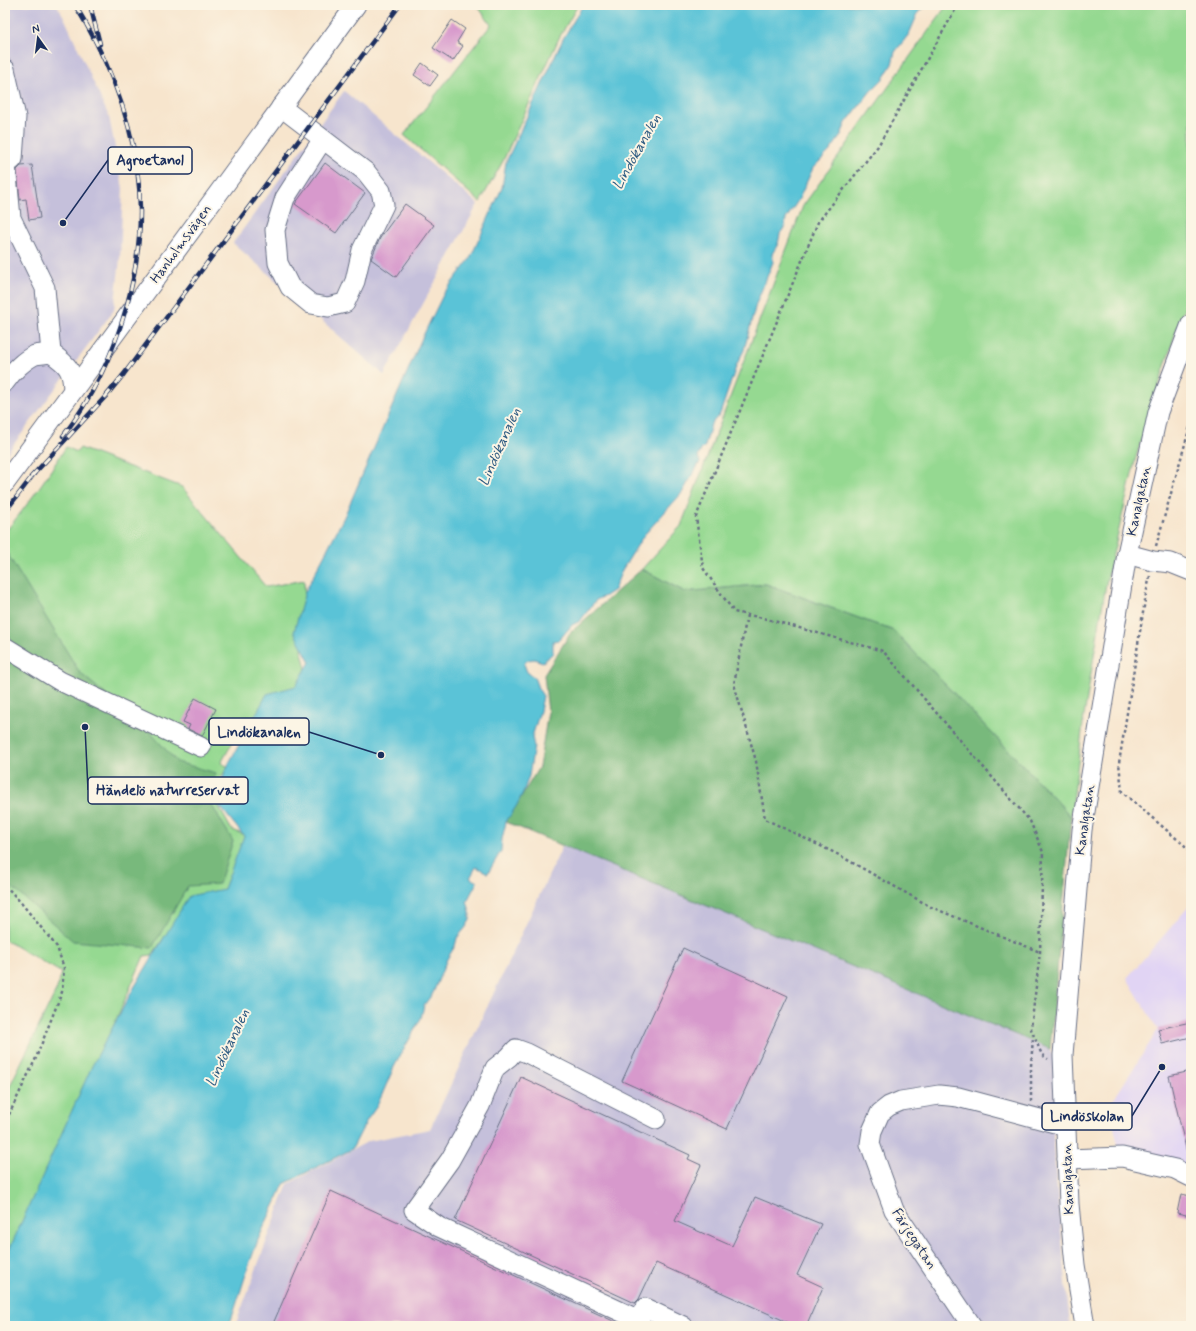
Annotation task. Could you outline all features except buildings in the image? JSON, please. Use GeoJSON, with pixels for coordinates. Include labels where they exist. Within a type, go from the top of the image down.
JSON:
{"type":"FeatureCollection","features":[{"type":"Feature","properties":{"kind":"street","name":"Hanholmsvägen"},"geometry":{"type":"LineString","coordinates":[[5,483],[356,5]]}},
{"type":"Feature","properties":{"kind":"street"},"geometry":{"type":"LineString","coordinates":[[5,69],[16,117],[13,159],[6,165],[11,218],[45,288],[55,356]]}},
{"type":"Feature","properties":{"kind":"street"},"geometry":{"type":"LineString","coordinates":[[282,107],[366,172],[381,192],[384,205],[362,250],[355,281],[345,302],[328,307],[311,304],[290,287],[278,263],[275,230],[285,198],[323,139]]}},
{"type":"Feature","properties":{"kind":"street","name":"Kanalgatan"},"geometry":{"type":"LineString","coordinates":[[1085,1326],[1075,1265],[1068,1204],[1063,1055],[1082,830],[1127,554],[1158,412],[1191,324]]}},
{"type":"Feature","properties":{"kind":"street"},"geometry":{"type":"LineString","coordinates":[[5,382],[9,376],[24,362],[35,355],[55,356],[67,366],[72,376],[73,389]]}},
{"type":"Feature","properties":{"kind":"street"},"geometry":{"type":"LineString","coordinates":[[1127,554],[1153,561],[1171,563],[1191,571]]}},
{"type":"Feature","properties":{"kind":"street"},"geometry":{"type":"LineString","coordinates":[[5,647],[60,681],[201,747]]}},
{"type":"Feature","properties":{"kind":"street"},"geometry":{"type":"LineString","coordinates":[[656,1119],[527,1053],[516,1049],[509,1057],[495,1068],[480,1106],[450,1160],[414,1210],[439,1227],[639,1320],[645,1308],[683,1326]]}},
{"type":"Feature","properties":{"kind":"street","name":"Färjegatan"},"geometry":{"type":"LineString","coordinates":[[972,1326],[894,1210],[870,1144],[872,1131],[880,1113],[889,1106],[901,1101],[939,1095],[958,1097],[1032,1117]]}},
{"type":"Feature","properties":{"kind":"street"},"geometry":{"type":"LineString","coordinates":[[1032,1117],[1066,1126]]}},
{"type":"Feature","properties":{"kind":"street"},"geometry":{"type":"LineString","coordinates":[[1067,1159],[1122,1157],[1175,1170],[1191,1177]]}},
{"type":"Feature","properties":{"kind":"path"},"geometry":{"type":"LineString","coordinates":[[958,5],[878,146],[818,222],[696,517],[703,568],[734,612],[883,651],[1030,821],[1043,852],[1040,952],[1031,1029],[1042,1055],[1064,1070]]}},
{"type":"Feature","properties":{"kind":"path"},"geometry":{"type":"LineString","coordinates":[[1191,423],[1158,536],[1146,594],[1120,763],[1122,792],[1191,851]]}},
{"type":"Feature","properties":{"kind":"path"},"geometry":{"type":"LineString","coordinates":[[747,615],[734,684],[756,761],[764,819],[837,854],[931,907],[1040,952]]}},
{"type":"Feature","properties":{"kind":"path"},"geometry":{"type":"LineString","coordinates":[[5,886],[22,904],[57,947],[64,968],[62,992],[36,1058],[5,1123]]}},
{"type":"Feature","properties":{"kind":"path"},"geometry":{"type":"LineString","coordinates":[[1032,1117],[1031,1066],[1033,1036]]}},
{"type":"Feature","properties":{"kind":"shaded area"},"geometry":{"type":"Polygon","coordinates":[[[5,5],[57,5],[64,17],[109,117],[123,188],[120,259],[114,310],[5,456],[5,5]]]}},
{"type":"Feature","properties":{"kind":"shaded area"},"geometry":{"type":"Polygon","coordinates":[[[344,91],[478,204],[384,375],[233,243],[344,91]]]}},
{"type":"Feature","properties":{"kind":"shaded area"},"geometry":{"type":"Polygon","coordinates":[[[563,845],[1050,1049],[1058,1071],[1053,1146],[1070,1326],[235,1326],[288,1184],[369,1141],[430,1129],[563,845]]]}},
{"type":"Feature","properties":{"kind":"shaded area"},"geometry":{"type":"Polygon","coordinates":[[[1191,904],[1191,1167],[1158,1156],[1118,1146],[1110,1105],[1158,1030],[1127,978],[1191,904]]]}},
{"type":"Feature","properties":{"kind":"green space"},"geometry":{"type":"Polygon","coordinates":[[[477,5],[578,5],[559,38],[503,161],[480,202],[404,135],[491,25],[477,5]]]}},
{"type":"Feature","properties":{"kind":"green space"},"geometry":{"type":"Polygon","coordinates":[[[947,5],[1191,5],[1191,292],[1179,322],[1136,457],[1106,584],[1084,716],[1071,817],[894,631],[766,584],[685,592],[642,569],[681,526],[803,206],[947,5]]]}},
{"type":"Feature","properties":{"kind":"green space"},"geometry":{"type":"Polygon","coordinates":[[[66,447],[77,452],[80,448],[182,487],[266,587],[304,580],[305,605],[302,652],[308,677],[253,720],[247,717],[221,763],[229,767],[219,779],[214,798],[231,829],[248,837],[221,895],[190,900],[152,955],[144,956],[5,1274],[5,1096],[56,991],[62,973],[5,940],[5,532],[22,512],[66,447]]]}},
{"type":"Feature","properties":{"kind":"green space"},"geometry":{"type":"Polygon","coordinates":[[[5,550],[80,673],[148,730],[177,762],[216,773],[207,797],[233,841],[219,884],[188,886],[152,948],[73,941],[5,881],[5,550]]]}},
{"type":"Feature","properties":{"kind":"green space"},"geometry":{"type":"Polygon","coordinates":[[[642,569],[685,592],[766,584],[894,631],[1071,817],[1050,1049],[506,822],[539,767],[548,712],[544,675],[571,632],[642,569]]]}},
{"type":"Feature","properties":{"kind":"water"},"geometry":{"type":"Polygon","coordinates":[[[583,5],[927,5],[919,11],[909,34],[895,52],[892,64],[883,79],[870,92],[846,123],[840,137],[830,151],[813,168],[799,199],[786,219],[778,244],[772,254],[773,262],[756,304],[744,350],[737,364],[720,414],[711,424],[705,446],[701,450],[698,457],[700,462],[682,493],[644,535],[622,570],[614,590],[596,600],[580,621],[572,625],[559,640],[553,641],[553,653],[543,662],[534,659],[528,660],[524,664],[527,672],[534,677],[543,696],[532,737],[534,746],[529,776],[517,805],[506,822],[501,851],[488,873],[476,867],[470,878],[477,882],[467,901],[470,912],[470,920],[457,938],[455,946],[447,959],[433,993],[424,1005],[421,1018],[394,1067],[377,1106],[367,1120],[352,1149],[284,1184],[258,1240],[229,1326],[5,1326],[5,1259],[92,1066],[132,991],[189,896],[224,889],[244,836],[214,799],[229,763],[267,694],[296,686],[310,662],[294,632],[305,592],[344,517],[422,338],[444,293],[470,259],[502,188],[506,162],[563,39],[583,5]]]}},
{"type":"Feature","properties":{"kind":"railway"},"geometry":{"type":"LineString","coordinates":[[63,436],[83,407],[100,376],[126,309],[134,274],[139,238],[140,203],[137,168],[122,104],[106,63],[86,23],[75,5]]}},
{"type":"Feature","properties":{"kind":"railway"},"geometry":{"type":"LineString","coordinates":[[90,5],[100,44]]}},
{"type":"Feature","properties":{"kind":"railway"},"geometry":{"type":"LineString","coordinates":[[31,477],[106,396],[124,374],[400,5]]}},
{"type":"Feature","properties":{"kind":"railway"},"geometry":{"type":"LineString","coordinates":[[5,512],[34,474]]}},
{"type":"Feature","properties":{"kind":"place","name":"Agroetanol"},"geometry":{"type":"Point","coordinates":[63,223]}},
{"type":"Feature","properties":{"kind":"place","name":"Händelö naturreservat"},"geometry":{"type":"Point","coordinates":[85,727]}},
{"type":"Feature","properties":{"kind":"place","name":"Lindökanalen"},"geometry":{"type":"Point","coordinates":[381,755]}},
{"type":"Feature","properties":{"kind":"place","name":"Lindöskolan"},"geometry":{"type":"Point","coordinates":[1162,1067]}}]}
